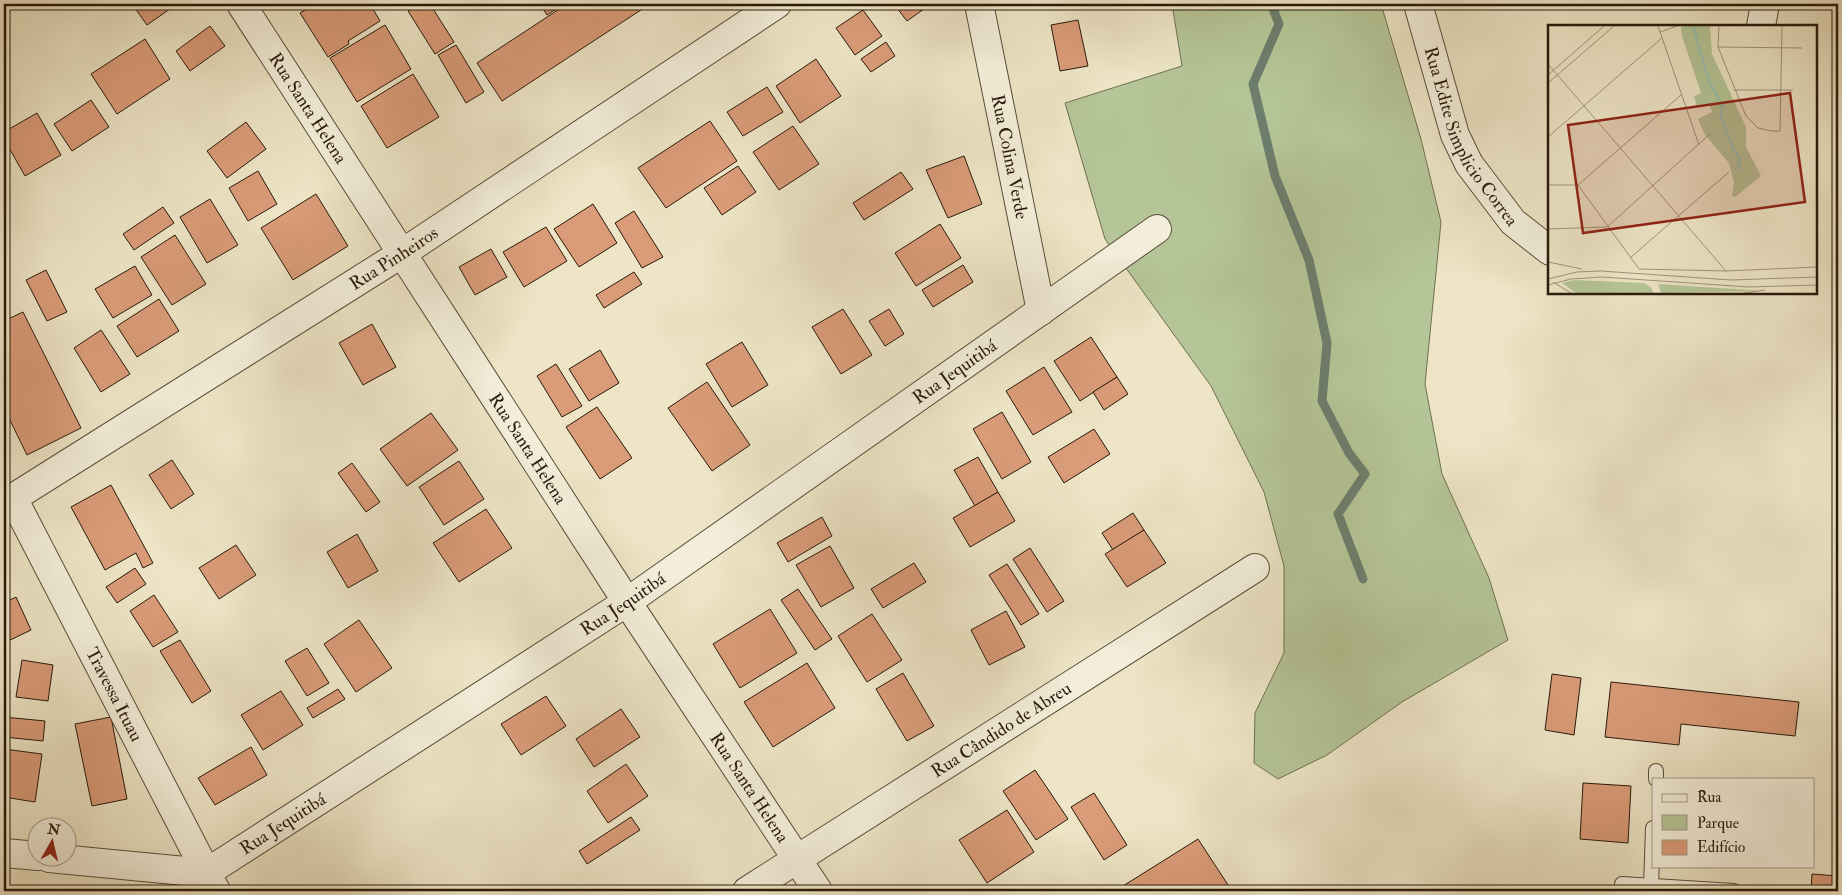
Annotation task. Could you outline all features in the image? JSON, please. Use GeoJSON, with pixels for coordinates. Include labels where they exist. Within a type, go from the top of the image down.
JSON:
{"type":"FeatureCollection","features":[{"type":"Feature","properties":{"kind":"street","name":"Rua Santa Helena"},"geometry":{"type":"LineString","coordinates":[[241,4],[627,602],[818,891]]}},
{"type":"Feature","properties":{"kind":"street","name":"Rua Pinheiros"},"geometry":{"type":"LineString","coordinates":[[8,498],[401,254],[776,4]]}},
{"type":"Feature","properties":{"kind":"street","name":"Rua Colina Verde"},"geometry":{"type":"LineString","coordinates":[[979,4],[1041,311]]}},
{"type":"Feature","properties":{"kind":"street","name":"Rua Edite Simplicio Correa"},"geometry":{"type":"LineString","coordinates":[[1418,4],[1455,135],[1469,164],[1513,222],[1548,249]]}},
{"type":"Feature","properties":{"kind":"street"},"geometry":{"type":"LineString","coordinates":[[1761,25],[1764,4]]}},
{"type":"Feature","properties":{"kind":"street","name":"Rua Jequitibá"},"geometry":{"type":"LineString","coordinates":[[211,882],[627,602],[1157,229]]}},
{"type":"Feature","properties":{"kind":"street","name":"Travessa Ituau"},"geometry":{"type":"LineString","coordinates":[[8,498],[211,882]]}},
{"type":"Feature","properties":{"kind":"street","name":"Rua Cândido de Abreu"},"geometry":{"type":"LineString","coordinates":[[747,891],[1255,568]]}},
{"type":"Feature","properties":{"kind":"street"},"geometry":{"type":"LineString","coordinates":[[4,853],[28,855]]}},
{"type":"Feature","properties":{"kind":"street"},"geometry":{"type":"LineString","coordinates":[[78,862],[211,882]]}},
{"type":"Feature","properties":{"kind":"lane"},"geometry":{"type":"LineString","coordinates":[[1651,886],[1652,857]]}},
{"type":"Feature","properties":{"kind":"lane"},"geometry":{"type":"LineString","coordinates":[[1622,891],[1622,884],[1734,891]]}},
{"type":"Feature","properties":{"kind":"green space"},"geometry":{"type":"Polygon","coordinates":[[[1172,4],[1381,4],[1421,139],[1441,222],[1425,384],[1442,474],[1489,578],[1508,640],[1402,702],[1327,755],[1278,779],[1254,763],[1255,713],[1284,653],[1284,566],[1264,492],[1211,386],[1105,239],[1065,103],[1182,66],[1172,4]]]}},
{"type":"Feature","properties":{"kind":"building"},"geometry":{"type":"Polygon","coordinates":[[[51,4],[63,4],[55,9],[51,4]]]}},
{"type":"Feature","properties":{"kind":"building"},"geometry":{"type":"Polygon","coordinates":[[[132,4],[177,4],[147,25],[132,4]]]}},
{"type":"Feature","properties":{"kind":"building"},"geometry":{"type":"Polygon","coordinates":[[[315,4],[323,4],[326,9],[335,4],[370,4],[380,21],[348,41],[349,44],[328,57],[300,13],[315,4]]]}},
{"type":"Feature","properties":{"kind":"building"},"geometry":{"type":"Polygon","coordinates":[[[419,4],[430,4],[454,42],[435,54],[408,11],[419,4]]]}},
{"type":"Feature","properties":{"kind":"building"},"geometry":{"type":"Polygon","coordinates":[[[540,4],[564,4],[547,15],[540,4]]]}},
{"type":"Feature","properties":{"kind":"building"},"geometry":{"type":"Polygon","coordinates":[[[567,4],[650,4],[502,101],[477,63],[567,4]]]}},
{"type":"Feature","properties":{"kind":"building"},"geometry":{"type":"Polygon","coordinates":[[[894,4],[931,4],[907,21],[894,4]]]}},
{"type":"Feature","properties":{"kind":"building"},"geometry":{"type":"Polygon","coordinates":[[[863,10],[882,36],[855,55],[836,28],[863,10]]]}},
{"type":"Feature","properties":{"kind":"building"},"geometry":{"type":"Polygon","coordinates":[[[1078,20],[1088,66],[1060,71],[1051,25],[1078,20]]]}},
{"type":"Feature","properties":{"kind":"building"},"geometry":{"type":"Polygon","coordinates":[[[385,25],[411,69],[357,102],[330,58],[385,25]]]}},
{"type":"Feature","properties":{"kind":"building"},"geometry":{"type":"Polygon","coordinates":[[[210,26],[225,46],[190,71],[176,51],[210,26]]]}},
{"type":"Feature","properties":{"kind":"building"},"geometry":{"type":"Polygon","coordinates":[[[145,39],[170,79],[117,114],[91,74],[145,39]]]}},
{"type":"Feature","properties":{"kind":"building"},"geometry":{"type":"Polygon","coordinates":[[[886,42],[895,56],[871,72],[861,59],[886,42]]]}},
{"type":"Feature","properties":{"kind":"building"},"geometry":{"type":"Polygon","coordinates":[[[456,45],[484,92],[466,103],[438,55],[456,45]]]}},
{"type":"Feature","properties":{"kind":"building"},"geometry":{"type":"Polygon","coordinates":[[[816,59],[841,96],[800,123],[776,86],[816,59]]]}},
{"type":"Feature","properties":{"kind":"building"},"geometry":{"type":"Polygon","coordinates":[[[413,74],[439,117],[387,148],[361,106],[413,74]]]}},
{"type":"Feature","properties":{"kind":"building"},"geometry":{"type":"Polygon","coordinates":[[[767,87],[783,112],[743,136],[727,112],[767,87]]]}},
{"type":"Feature","properties":{"kind":"building"},"geometry":{"type":"Polygon","coordinates":[[[91,100],[109,127],[72,151],[54,124],[91,100]]]}},
{"type":"Feature","properties":{"kind":"building"},"geometry":{"type":"Polygon","coordinates":[[[37,113],[61,155],[25,176],[4,139],[4,132],[37,113]]]}},
{"type":"Feature","properties":{"kind":"building"},"geometry":{"type":"Polygon","coordinates":[[[710,121],[737,161],[666,208],[638,168],[710,121]]]}},
{"type":"Feature","properties":{"kind":"building"},"geometry":{"type":"Polygon","coordinates":[[[246,122],[266,149],[227,178],[207,151],[246,122]]]}},
{"type":"Feature","properties":{"kind":"building"},"geometry":{"type":"Polygon","coordinates":[[[793,126],[819,164],[779,190],[753,152],[793,126]]]}},
{"type":"Feature","properties":{"kind":"building"},"geometry":{"type":"Polygon","coordinates":[[[964,156],[982,204],[948,218],[926,170],[964,156]]]}},
{"type":"Feature","properties":{"kind":"building"},"geometry":{"type":"Polygon","coordinates":[[[738,166],[756,192],[722,215],[704,188],[738,166]]]}},
{"type":"Feature","properties":{"kind":"building"},"geometry":{"type":"Polygon","coordinates":[[[258,171],[277,204],[248,221],[229,188],[258,171]]]}},
{"type":"Feature","properties":{"kind":"building"},"geometry":{"type":"Polygon","coordinates":[[[901,172],[913,189],[864,220],[853,203],[901,172]]]}},
{"type":"Feature","properties":{"kind":"building"},"geometry":{"type":"Polygon","coordinates":[[[316,194],[348,246],[293,280],[261,228],[316,194]]]}},
{"type":"Feature","properties":{"kind":"building"},"geometry":{"type":"Polygon","coordinates":[[[210,199],[238,245],[207,263],[180,217],[210,199]]]}},
{"type":"Feature","properties":{"kind":"building"},"geometry":{"type":"Polygon","coordinates":[[[593,204],[617,243],[579,267],[554,229],[593,204]]]}},
{"type":"Feature","properties":{"kind":"building"},"geometry":{"type":"Polygon","coordinates":[[[163,207],[174,223],[134,250],[123,234],[163,207]]]}},
{"type":"Feature","properties":{"kind":"building"},"geometry":{"type":"Polygon","coordinates":[[[634,211],[663,257],[642,268],[615,223],[634,211]]]}},
{"type":"Feature","properties":{"kind":"building"},"geometry":{"type":"Polygon","coordinates":[[[940,224],[961,258],[916,286],[895,253],[940,224]]]}},
{"type":"Feature","properties":{"kind":"building"},"geometry":{"type":"Polygon","coordinates":[[[546,227],[567,261],[524,287],[503,252],[546,227]]]}},
{"type":"Feature","properties":{"kind":"building"},"geometry":{"type":"Polygon","coordinates":[[[175,235],[206,284],[172,305],[141,257],[175,235]]]}},
{"type":"Feature","properties":{"kind":"building"},"geometry":{"type":"Polygon","coordinates":[[[491,249],[507,277],[475,295],[459,267],[491,249]]]}},
{"type":"Feature","properties":{"kind":"building"},"geometry":{"type":"Polygon","coordinates":[[[963,265],[973,282],[933,307],[922,290],[963,265]]]}},
{"type":"Feature","properties":{"kind":"building"},"geometry":{"type":"Polygon","coordinates":[[[135,266],[152,295],[113,318],[95,289],[135,266]]]}},
{"type":"Feature","properties":{"kind":"building"},"geometry":{"type":"Polygon","coordinates":[[[46,270],[67,312],[47,321],[26,280],[46,270]]]}},
{"type":"Feature","properties":{"kind":"building"},"geometry":{"type":"Polygon","coordinates":[[[634,272],[642,284],[604,308],[596,295],[634,272]]]}},
{"type":"Feature","properties":{"kind":"building"},"geometry":{"type":"Polygon","coordinates":[[[159,299],[179,331],[137,357],[117,326],[159,299]]]}},
{"type":"Feature","properties":{"kind":"building"},"geometry":{"type":"Polygon","coordinates":[[[843,309],[872,355],[841,374],[812,327],[843,309]]]}},
{"type":"Feature","properties":{"kind":"building"},"geometry":{"type":"Polygon","coordinates":[[[889,309],[904,334],[885,346],[869,321],[889,309]]]}},
{"type":"Feature","properties":{"kind":"building"},"geometry":{"type":"Polygon","coordinates":[[[23,312],[81,428],[27,455],[4,408],[4,321],[23,312]]]}},
{"type":"Feature","properties":{"kind":"building"},"geometry":{"type":"Polygon","coordinates":[[[372,324],[396,367],[363,385],[339,343],[372,324]]]}},
{"type":"Feature","properties":{"kind":"building"},"geometry":{"type":"Polygon","coordinates":[[[101,330],[130,374],[101,392],[74,348],[101,330]]]}},
{"type":"Feature","properties":{"kind":"building"},"geometry":{"type":"Polygon","coordinates":[[[1091,337],[1117,377],[1080,401],[1054,361],[1091,337]]]}},
{"type":"Feature","properties":{"kind":"building"},"geometry":{"type":"Polygon","coordinates":[[[742,342],[768,385],[732,407],[706,364],[742,342]]]}},
{"type":"Feature","properties":{"kind":"building"},"geometry":{"type":"Polygon","coordinates":[[[600,350],[619,383],[589,401],[569,369],[600,350]]]}},
{"type":"Feature","properties":{"kind":"building"},"geometry":{"type":"Polygon","coordinates":[[[556,364],[582,406],[562,417],[537,376],[556,364]]]}},
{"type":"Feature","properties":{"kind":"building"},"geometry":{"type":"Polygon","coordinates":[[[1044,367],[1072,412],[1033,435],[1006,391],[1044,367]]]}},
{"type":"Feature","properties":{"kind":"building"},"geometry":{"type":"Polygon","coordinates":[[[1117,377],[1128,394],[1104,410],[1093,392],[1117,377]]]}},
{"type":"Feature","properties":{"kind":"building"},"geometry":{"type":"Polygon","coordinates":[[[707,382],[750,445],[712,471],[668,408],[707,382]]]}},
{"type":"Feature","properties":{"kind":"building"},"geometry":{"type":"Polygon","coordinates":[[[597,407],[632,458],[600,479],[566,427],[597,407]]]}},
{"type":"Feature","properties":{"kind":"building"},"geometry":{"type":"Polygon","coordinates":[[[1002,412],[1031,462],[1002,479],[973,429],[1002,412]]]}},
{"type":"Feature","properties":{"kind":"building"},"geometry":{"type":"Polygon","coordinates":[[[431,413],[458,450],[407,486],[380,449],[431,413]]]}},
{"type":"Feature","properties":{"kind":"building"},"geometry":{"type":"Polygon","coordinates":[[[1094,429],[1110,454],[1064,483],[1048,457],[1094,429]]]}},
{"type":"Feature","properties":{"kind":"building"},"geometry":{"type":"Polygon","coordinates":[[[978,457],[998,492],[975,506],[954,470],[978,457]]]}},
{"type":"Feature","properties":{"kind":"building"},"geometry":{"type":"Polygon","coordinates":[[[172,460],[194,494],[171,509],[149,475],[172,460]]]}},
{"type":"Feature","properties":{"kind":"building"},"geometry":{"type":"Polygon","coordinates":[[[459,461],[484,499],[444,525],[419,487],[459,461]]]}},
{"type":"Feature","properties":{"kind":"building"},"geometry":{"type":"Polygon","coordinates":[[[352,463],[380,502],[366,512],[338,473],[352,463]]]}},
{"type":"Feature","properties":{"kind":"building"},"geometry":{"type":"Polygon","coordinates":[[[111,485],[153,563],[143,568],[136,553],[105,570],[71,507],[111,485]]]}},
{"type":"Feature","properties":{"kind":"building"},"geometry":{"type":"Polygon","coordinates":[[[998,492],[1015,521],[970,547],[953,518],[998,492]]]}},
{"type":"Feature","properties":{"kind":"building"},"geometry":{"type":"Polygon","coordinates":[[[486,509],[512,548],[459,582],[433,543],[486,509]]]}},
{"type":"Feature","properties":{"kind":"building"},"geometry":{"type":"Polygon","coordinates":[[[1133,513],[1144,530],[1113,550],[1102,533],[1133,513]]]}},
{"type":"Feature","properties":{"kind":"building"},"geometry":{"type":"Polygon","coordinates":[[[822,517],[832,536],[788,562],[777,543],[822,517]]]}},
{"type":"Feature","properties":{"kind":"building"},"geometry":{"type":"Polygon","coordinates":[[[1144,530],[1166,563],[1127,587],[1105,554],[1144,530]]]}},
{"type":"Feature","properties":{"kind":"building"},"geometry":{"type":"Polygon","coordinates":[[[357,534],[378,571],[348,588],[327,552],[357,534]]]}},
{"type":"Feature","properties":{"kind":"building"},"geometry":{"type":"Polygon","coordinates":[[[236,545],[256,575],[219,599],[199,568],[236,545]]]}},
{"type":"Feature","properties":{"kind":"building"},"geometry":{"type":"Polygon","coordinates":[[[830,546],[854,588],[821,607],[796,565],[830,546]]]}},
{"type":"Feature","properties":{"kind":"building"},"geometry":{"type":"Polygon","coordinates":[[[1030,548],[1064,601],[1047,612],[1013,559],[1030,548]]]}},
{"type":"Feature","properties":{"kind":"building"},"geometry":{"type":"Polygon","coordinates":[[[914,563],[926,582],[883,608],[871,589],[914,563]]]}},
{"type":"Feature","properties":{"kind":"building"},"geometry":{"type":"Polygon","coordinates":[[[1007,564],[1039,614],[1021,625],[989,575],[1007,564]]]}},
{"type":"Feature","properties":{"kind":"building"},"geometry":{"type":"Polygon","coordinates":[[[135,568],[146,584],[117,603],[106,587],[135,568]]]}},
{"type":"Feature","properties":{"kind":"building"},"geometry":{"type":"Polygon","coordinates":[[[798,589],[832,639],[815,650],[781,600],[798,589]]]}},
{"type":"Feature","properties":{"kind":"building"},"geometry":{"type":"Polygon","coordinates":[[[154,595],[178,632],[153,647],[130,611],[154,595]]]}},
{"type":"Feature","properties":{"kind":"building"},"geometry":{"type":"Polygon","coordinates":[[[16,597],[31,630],[4,643],[4,603],[16,597]]]}},
{"type":"Feature","properties":{"kind":"building"},"geometry":{"type":"Polygon","coordinates":[[[770,609],[797,653],[740,688],[713,644],[770,609]]]}},
{"type":"Feature","properties":{"kind":"building"},"geometry":{"type":"Polygon","coordinates":[[[1006,611],[1025,647],[989,665],[971,630],[1006,611]]]}},
{"type":"Feature","properties":{"kind":"building"},"geometry":{"type":"Polygon","coordinates":[[[872,614],[902,660],[867,682],[838,636],[872,614]]]}},
{"type":"Feature","properties":{"kind":"building"},"geometry":{"type":"Polygon","coordinates":[[[359,620],[392,668],[356,692],[324,644],[359,620]]]}},
{"type":"Feature","properties":{"kind":"building"},"geometry":{"type":"Polygon","coordinates":[[[180,640],[211,691],[192,703],[160,651],[180,640]]]}},
{"type":"Feature","properties":{"kind":"building"},"geometry":{"type":"Polygon","coordinates":[[[307,648],[329,683],[307,696],[285,661],[307,648]]]}},
{"type":"Feature","properties":{"kind":"building"},"geometry":{"type":"Polygon","coordinates":[[[22,660],[53,665],[48,701],[16,697],[22,660]]]}},
{"type":"Feature","properties":{"kind":"building"},"geometry":{"type":"Polygon","coordinates":[[[807,663],[835,708],[773,747],[744,702],[807,663]]]}},
{"type":"Feature","properties":{"kind":"building"},"geometry":{"type":"Polygon","coordinates":[[[903,673],[934,726],[907,741],[876,689],[903,673]]]}},
{"type":"Feature","properties":{"kind":"building"},"geometry":{"type":"Polygon","coordinates":[[[1552,674],[1581,678],[1574,735],[1545,730],[1552,674]]]}},
{"type":"Feature","properties":{"kind":"building"},"geometry":{"type":"Polygon","coordinates":[[[1611,682],[1799,702],[1795,736],[1681,724],[1679,745],[1605,737],[1611,682]]]}},
{"type":"Feature","properties":{"kind":"building"},"geometry":{"type":"Polygon","coordinates":[[[338,689],[345,699],[313,718],[307,708],[338,689]]]}},
{"type":"Feature","properties":{"kind":"building"},"geometry":{"type":"Polygon","coordinates":[[[281,691],[303,725],[263,750],[241,715],[281,691]]]}},
{"type":"Feature","properties":{"kind":"building"},"geometry":{"type":"Polygon","coordinates":[[[546,696],[566,726],[521,755],[501,724],[546,696]]]}},
{"type":"Feature","properties":{"kind":"building"},"geometry":{"type":"Polygon","coordinates":[[[621,709],[640,737],[594,767],[576,739],[621,709]]]}},
{"type":"Feature","properties":{"kind":"building"},"geometry":{"type":"Polygon","coordinates":[[[4,717],[45,721],[43,741],[4,737],[4,717]]]}},
{"type":"Feature","properties":{"kind":"building"},"geometry":{"type":"Polygon","coordinates":[[[111,717],[127,799],[92,806],[75,724],[111,717]]]}},
{"type":"Feature","properties":{"kind":"building"},"geometry":{"type":"Polygon","coordinates":[[[251,747],[267,775],[215,805],[198,778],[251,747]]]}},
{"type":"Feature","properties":{"kind":"building"},"geometry":{"type":"Polygon","coordinates":[[[4,749],[42,754],[35,802],[4,797],[4,749]]]}},
{"type":"Feature","properties":{"kind":"building"},"geometry":{"type":"Polygon","coordinates":[[[626,764],[648,796],[608,823],[587,791],[626,764]]]}},
{"type":"Feature","properties":{"kind":"building"},"geometry":{"type":"Polygon","coordinates":[[[1035,770],[1068,819],[1036,840],[1003,791],[1035,770]]]}},
{"type":"Feature","properties":{"kind":"building"},"geometry":{"type":"Polygon","coordinates":[[[1583,783],[1631,786],[1628,843],[1580,839],[1583,783]]]}},
{"type":"Feature","properties":{"kind":"building"},"geometry":{"type":"Polygon","coordinates":[[[1094,793],[1127,845],[1104,860],[1071,807],[1094,793]]]}},
{"type":"Feature","properties":{"kind":"building"},"geometry":{"type":"Polygon","coordinates":[[[1007,810],[1034,852],[987,883],[959,840],[1007,810]]]}},
{"type":"Feature","properties":{"kind":"building"},"geometry":{"type":"Polygon","coordinates":[[[631,817],[640,830],[587,864],[579,851],[631,817]]]}},
{"type":"Feature","properties":{"kind":"building"},"geometry":{"type":"Polygon","coordinates":[[[1198,839],[1232,891],[1115,891],[1198,839]]]}},
{"type":"Feature","properties":{"kind":"building"},"geometry":{"type":"Polygon","coordinates":[[[1812,874],[1838,876],[1838,891],[1811,891],[1812,874]]]}},
{"type":"Feature","properties":{"kind":"waterway"},"geometry":{"type":"LineString","coordinates":[[1271,4],[1279,24],[1253,84],[1275,176],[1309,260],[1327,343],[1322,401],[1349,453],[1365,474],[1338,514],[1363,579]]}}]}
